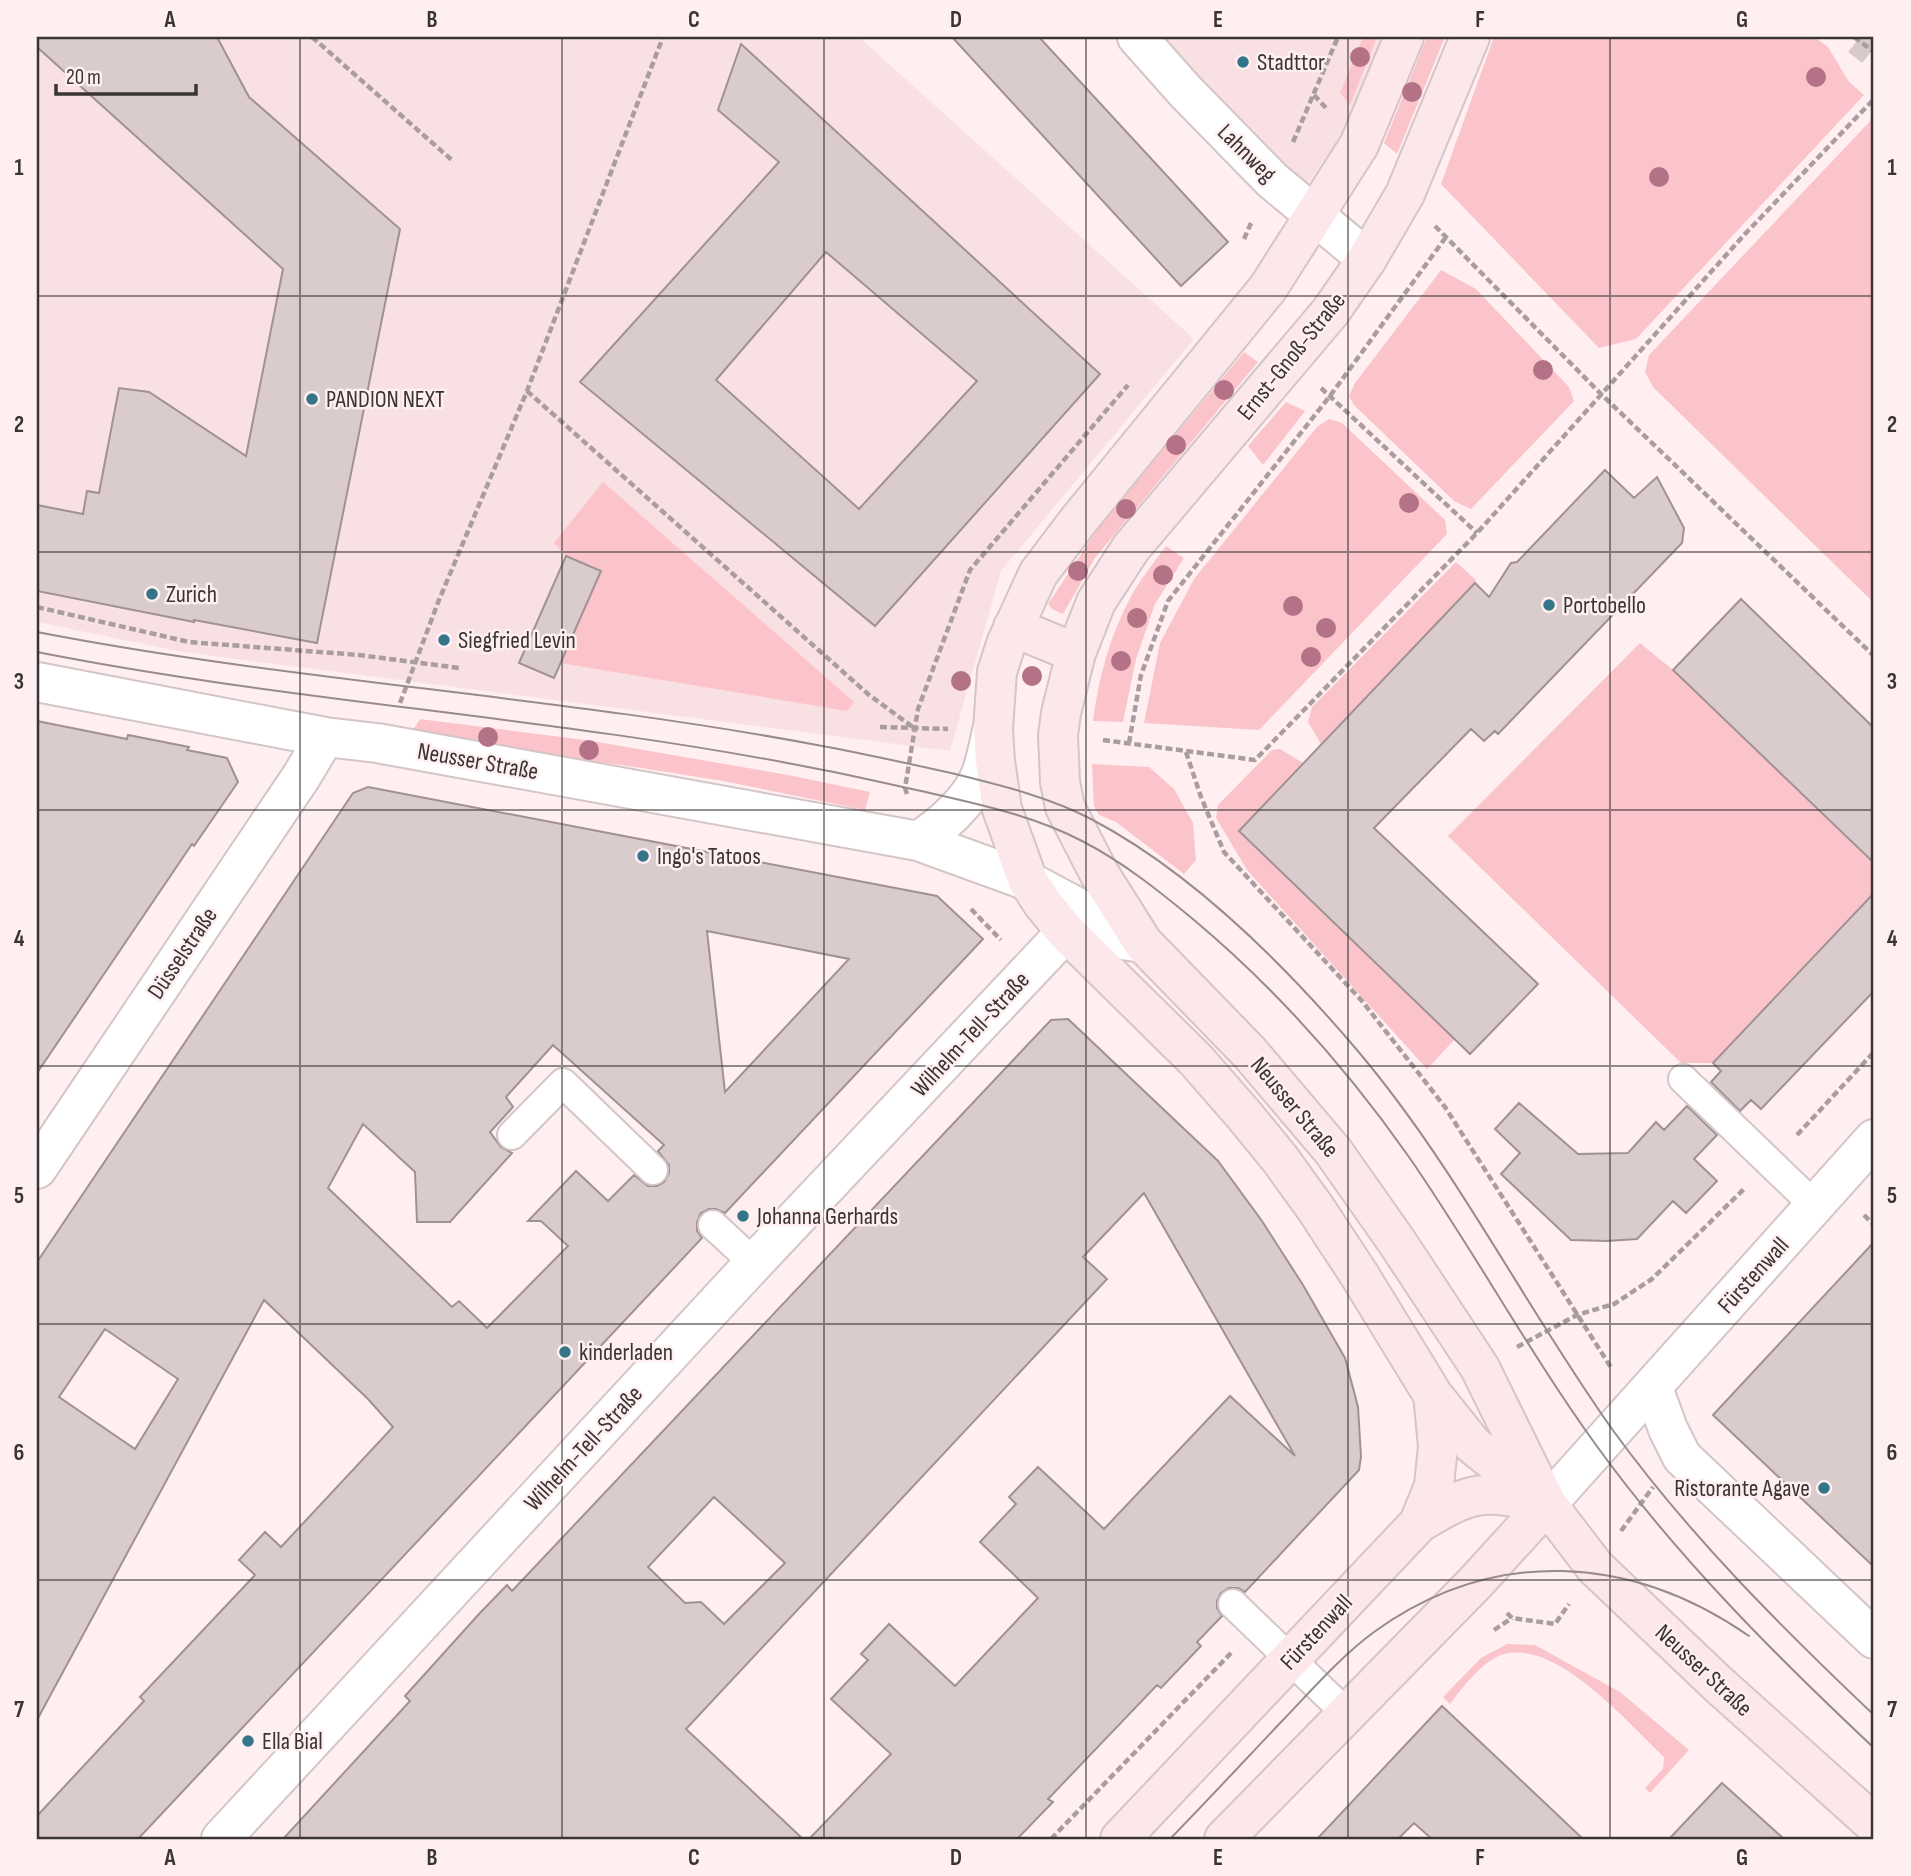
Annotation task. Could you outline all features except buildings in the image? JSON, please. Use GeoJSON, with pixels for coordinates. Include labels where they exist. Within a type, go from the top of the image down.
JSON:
{"type":"FeatureCollection","features":[{"type":"Feature","properties":{"kind":"street","name":"Lahnweg"},"geometry":{"type":"LineString","coordinates":[[1137,37],[1185,91],[1272,180],[1367,259]]}},
{"type":"Feature","properties":{"kind":"street"},"geometry":{"type":"LineString","coordinates":[[1143,943],[1066,932],[1028,881],[1002,809],[993,729],[997,672],[1013,627],[1038,574],[1268,288],[1359,145],[1404,37]]}},
{"type":"Feature","properties":{"kind":"street","name":"Ernst-Gnoß-Straße"},"geometry":{"type":"LineString","coordinates":[[1143,943],[1099,873],[1065,807],[1060,782],[1058,735],[1076,653],[1096,602],[1131,548],[1331,311],[1367,259],[1405,194],[1470,37]]}},
{"type":"Feature","properties":{"kind":"street"},"geometry":{"type":"LineString","coordinates":[[1013,627],[1076,653]]}},
{"type":"Feature","properties":{"kind":"street","name":"Neusser Straße"},"geometry":{"type":"LineString","coordinates":[[37,682],[326,737],[377,743],[918,841],[1028,881],[1143,943],[1249,1052],[1333,1151],[1480,1368],[1547,1504],[1602,1574],[1718,1685],[1874,1825]]}},
{"type":"Feature","properties":{"kind":"street"},"geometry":{"type":"LineString","coordinates":[[918,841],[935,830],[979,780],[993,729]]}},
{"type":"Feature","properties":{"kind":"street","name":"Düsselstraße"},"geometry":{"type":"LineString","coordinates":[[37,1169],[326,737]]}},
{"type":"Feature","properties":{"kind":"street","name":"Neusser Straße"},"geometry":{"type":"LineString","coordinates":[[1066,932],[1196,1060],[1280,1159],[1360,1276],[1433,1395],[1473,1445],[1547,1504]]}},
{"type":"Feature","properties":{"kind":"street","name":"Wilhelm-Tell-Straße"},"geometry":{"type":"LineString","coordinates":[[221,1839],[754,1263],[1066,932]]}},
{"type":"Feature","properties":{"kind":"street","name":"Fürstenwall"},"geometry":{"type":"LineString","coordinates":[[1224,1839],[1475,1583],[1874,1139]]}},
{"type":"Feature","properties":{"kind":"street"},"geometry":{"type":"LineString","coordinates":[[1653,1388],[1682,1457],[1874,1639]]}},
{"type":"Feature","properties":{"kind":"street","name":"Neusser Straße"},"geometry":{"type":"LineString","coordinates":[[1419,1523],[1434,1486],[1438,1446],[1433,1395]]}},
{"type":"Feature","properties":{"kind":"street","name":"Fürstenwall"},"geometry":{"type":"LineString","coordinates":[[1120,1839],[1419,1523],[1451,1503],[1480,1494],[1503,1494],[1547,1504]]}},
{"type":"Feature","properties":{"kind":"lane"},"geometry":{"type":"LineString","coordinates":[[1683,1079],[1814,1205]]}},
{"type":"Feature","properties":{"kind":"lane"},"geometry":{"type":"LineString","coordinates":[[512,1135],[563,1083],[653,1170]]}},
{"type":"Feature","properties":{"kind":"lane"},"geometry":{"type":"LineString","coordinates":[[713,1225],[754,1263]]}},
{"type":"Feature","properties":{"kind":"lane"},"geometry":{"type":"LineString","coordinates":[[1233,1604],[1347,1714]]}},
{"type":"Feature","properties":{"kind":"path"},"geometry":{"type":"LineString","coordinates":[[312,37],[453,161]]}},
{"type":"Feature","properties":{"kind":"path"},"geometry":{"type":"LineString","coordinates":[[377,743],[398,707],[439,600],[527,391],[663,37]]}},
{"type":"Feature","properties":{"kind":"path"},"geometry":{"type":"LineString","coordinates":[[1854,37],[1874,52]]}},
{"type":"Feature","properties":{"kind":"path"},"geometry":{"type":"LineString","coordinates":[[1874,99],[1745,234],[1477,533],[1255,760],[1186,752],[1224,852],[1362,1001],[1446,1107],[1577,1315],[1614,1304],[1652,1279],[1770,1163],[1874,1052]]}},
{"type":"Feature","properties":{"kind":"path"},"geometry":{"type":"LineString","coordinates":[[1405,194],[1601,394],[1874,656]]}},
{"type":"Feature","properties":{"kind":"path"},"geometry":{"type":"LineString","coordinates":[[1129,743],[1141,675],[1168,601],[1330,396],[1446,237]]}},
{"type":"Feature","properties":{"kind":"path"},"geometry":{"type":"LineString","coordinates":[[1289,359],[1477,533]]}},
{"type":"Feature","properties":{"kind":"path"},"geometry":{"type":"LineString","coordinates":[[527,391],[868,694],[914,728],[880,727]]}},
{"type":"Feature","properties":{"kind":"path"},"geometry":{"type":"LineString","coordinates":[[37,607],[189,642],[359,655],[459,668]]}},
{"type":"Feature","properties":{"kind":"path","name":"Fürstenwall"},"geometry":{"type":"LineString","coordinates":[[1051,1839],[1256,1626]]}},
{"type":"Feature","properties":{"kind":"shaded area"},"geometry":{"type":"Polygon","coordinates":[[[37,37],[859,37],[1194,339],[1001,571],[950,751],[183,652],[37,622],[37,37]]]}},
{"type":"Feature","properties":{"kind":"shaded area"},"geometry":{"type":"Polygon","coordinates":[[[1148,37],[1391,37],[1360,109],[1306,186],[1148,37]]]}},
{"type":"Feature","properties":{"kind":"shaded area"},"geometry":{"type":"Polygon","coordinates":[[[1363,37],[1377,37],[1350,105],[1340,93],[1363,37]]]}},
{"type":"Feature","properties":{"kind":"shaded area"},"geometry":{"type":"Polygon","coordinates":[[[1427,37],[1445,37],[1397,154],[1384,143],[1427,37]]]}},
{"type":"Feature","properties":{"kind":"shaded area"},"geometry":{"type":"Polygon","coordinates":[[[1494,37],[1814,37],[1828,47],[1849,82],[1864,95],[1636,339],[1599,348],[1441,184],[1494,37]]]}},
{"type":"Feature","properties":{"kind":"shaded area"},"geometry":{"type":"Polygon","coordinates":[[[1874,117],[1874,603],[1653,387],[1645,372],[1649,355],[1874,117]]]}},
{"type":"Feature","properties":{"kind":"shaded area"},"geometry":{"type":"Polygon","coordinates":[[[1441,270],[1476,289],[1569,387],[1574,401],[1471,509],[1454,501],[1354,405],[1349,396],[1355,383],[1441,270]]]}},
{"type":"Feature","properties":{"kind":"shaded area"},"geometry":{"type":"Polygon","coordinates":[[[1244,352],[1258,362],[1095,558],[1063,614],[1052,609],[1048,604],[1099,527],[1244,352]]]}},
{"type":"Feature","properties":{"kind":"shaded area"},"geometry":{"type":"Polygon","coordinates":[[[1286,402],[1305,411],[1263,465],[1248,446],[1286,402]]]}},
{"type":"Feature","properties":{"kind":"shaded area"},"geometry":{"type":"Polygon","coordinates":[[[1329,419],[1342,423],[1445,520],[1447,534],[1259,730],[1144,723],[1160,643],[1194,579],[1317,427],[1329,419]]]}},
{"type":"Feature","properties":{"kind":"shaded area"},"geometry":{"type":"Polygon","coordinates":[[[603,482],[854,702],[847,711],[560,663],[601,571],[566,556],[554,543],[603,482]]]}},
{"type":"Feature","properties":{"kind":"shaded area"},"geometry":{"type":"Polygon","coordinates":[[[1166,546],[1184,558],[1155,604],[1136,659],[1123,722],[1093,721],[1103,670],[1119,622],[1134,591],[1166,546]]]}},
{"type":"Feature","properties":{"kind":"shaded area"},"geometry":{"type":"Polygon","coordinates":[[[1456,562],[1476,580],[1475,583],[1321,744],[1308,722],[1312,707],[1456,562]]]}},
{"type":"Feature","properties":{"kind":"shaded area"},"geometry":{"type":"Polygon","coordinates":[[[1640,643],[1673,670],[1874,863],[1874,893],[1713,1063],[1681,1063],[1448,836],[1640,643]]]}},
{"type":"Feature","properties":{"kind":"shaded area"},"geometry":{"type":"Polygon","coordinates":[[[420,719],[592,741],[870,792],[865,810],[723,781],[409,736],[420,719]]]}},
{"type":"Feature","properties":{"kind":"shaded area"},"geometry":{"type":"Polygon","coordinates":[[[1280,749],[1303,763],[1239,831],[1455,1039],[1427,1069],[1247,870],[1216,818],[1218,805],[1272,750],[1280,749]]]}},
{"type":"Feature","properties":{"kind":"shaded area"},"geometry":{"type":"Polygon","coordinates":[[[1092,764],[1149,767],[1174,789],[1193,823],[1196,860],[1184,874],[1116,822],[1099,815],[1094,806],[1092,764]]]}},
{"type":"Feature","properties":{"kind":"shaded area"},"geometry":{"type":"Polygon","coordinates":[[[1507,1644],[1535,1645],[1620,1692],[1689,1750],[1650,1793],[1645,1788],[1663,1769],[1664,1757],[1589,1686],[1567,1670],[1544,1659],[1522,1653],[1494,1658],[1473,1676],[1450,1704],[1443,1697],[1481,1658],[1507,1644]]]}},
{"type":"Feature","properties":{"kind":"tunnel"},"geometry":{"type":"LineString","coordinates":[[1860,37],[1874,48]]}},
{"type":"Feature","properties":{"kind":"tram line"},"geometry":{"type":"LineString","coordinates":[[37,632],[231,664],[622,714],[834,748],[951,773],[1023,792],[1091,819],[1165,865],[1234,922],[1299,985],[1357,1050],[1426,1141],[1580,1382],[1641,1468],[1736,1578],[1874,1715]]}},
{"type":"Feature","properties":{"kind":"tram line"},"geometry":{"type":"LineString","coordinates":[[37,652],[231,684],[623,736],[818,769],[1008,812],[1064,832],[1097,849],[1154,888],[1224,946],[1282,1002],[1336,1062],[1409,1157],[1548,1374],[1627,1486],[1728,1603],[1874,1748]]}},
{"type":"Feature","properties":{"kind":"tram line"},"geometry":{"type":"LineString","coordinates":[[1170,1839],[1350,1652],[1374,1632],[1419,1604],[1466,1585],[1514,1574],[1562,1571],[1610,1576],[1657,1589],[1704,1609],[1749,1636]]}},
{"type":"Feature","properties":{"kind":"place","name":"Stadttor"},"geometry":{"type":"Point","coordinates":[1243,62]}},
{"type":"Feature","properties":{"kind":"place","name":"PANDION NEXT"},"geometry":{"type":"Point","coordinates":[312,399]}},
{"type":"Feature","properties":{"kind":"place","name":"Zurich"},"geometry":{"type":"Point","coordinates":[152,594]}},
{"type":"Feature","properties":{"kind":"place","name":"Portobello"},"geometry":{"type":"Point","coordinates":[1549,605]}},
{"type":"Feature","properties":{"kind":"place","name":"Siegfried Levin"},"geometry":{"type":"Point","coordinates":[444,640]}},
{"type":"Feature","properties":{"kind":"place","name":"Ingo's Tatoos"},"geometry":{"type":"Point","coordinates":[643,856]}},
{"type":"Feature","properties":{"kind":"place","name":"Johanna Gerhards"},"geometry":{"type":"Point","coordinates":[743,1216]}},
{"type":"Feature","properties":{"kind":"place","name":"kinderladen"},"geometry":{"type":"Point","coordinates":[565,1352]}},
{"type":"Feature","properties":{"kind":"place","name":"Ristorante Agave"},"geometry":{"type":"Point","coordinates":[1824,1488]}},
{"type":"Feature","properties":{"kind":"place","name":"Ella Bial"},"geometry":{"type":"Point","coordinates":[248,1741]}}]}
